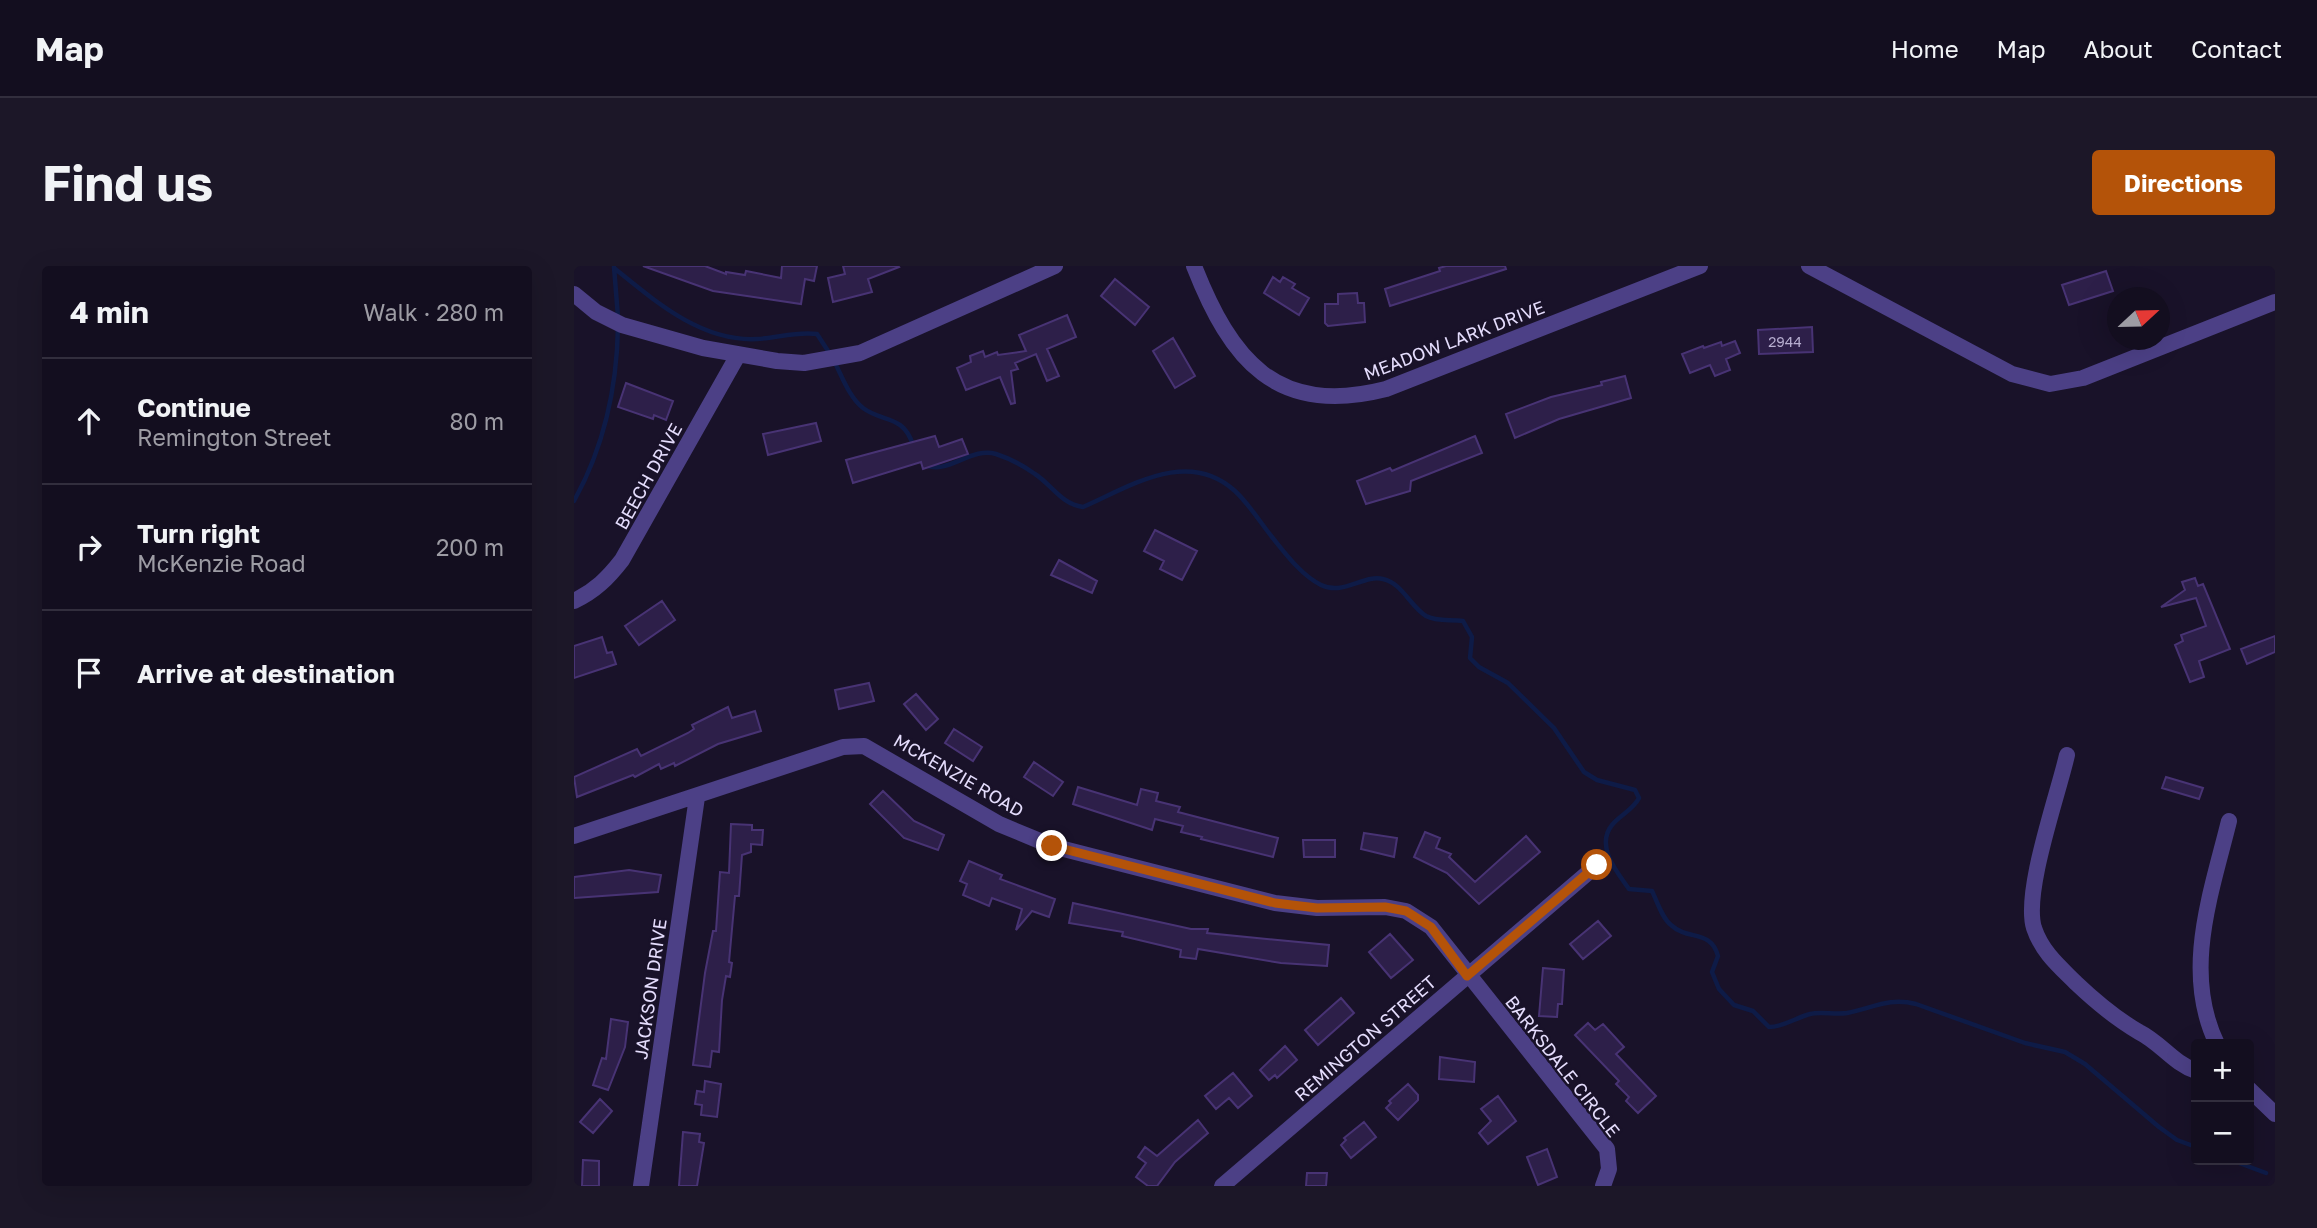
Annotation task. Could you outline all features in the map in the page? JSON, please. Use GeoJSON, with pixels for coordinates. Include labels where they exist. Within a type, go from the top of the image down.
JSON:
{"type":"FeatureCollection","features":[{"type":"Feature","properties":{"kind":"street"},"geometry":{"type":"LineString","coordinates":[[574,294],[596,312],[622,325],[738,355],[804,363],[860,353],[1055,266]]}},
{"type":"Feature","properties":{"kind":"street","name":"MEADOW LARK DRIVE"},"geometry":{"type":"LineString","coordinates":[[1194,266],[1213,314],[1236,350],[1256,369],[1281,384],[1306,393],[1334,397],[1386,389],[1700,266]]}},
{"type":"Feature","properties":{"kind":"street"},"geometry":{"type":"LineString","coordinates":[[1809,266],[2012,374],[2050,384],[2083,378],[2275,302]]}},
{"type":"Feature","properties":{"kind":"street","name":"BEECH DRIVE"},"geometry":{"type":"LineString","coordinates":[[574,601],[592,592],[609,578],[622,560],[738,355]]}},
{"type":"Feature","properties":{"kind":"street","name":"MCKENZIE ROAD"},"geometry":{"type":"LineString","coordinates":[[574,836],[843,747],[864,746],[878,751],[999,824],[1052,846],[1275,903],[1317,908],[1385,907],[1406,911],[1431,927],[1467,976]]}},
{"type":"Feature","properties":{"kind":"street"},"geometry":{"type":"LineString","coordinates":[[2067,755],[2031,908],[2038,936],[2051,960],[2105,1010],[2152,1039],[2180,1065],[2191,1069]]}},
{"type":"Feature","properties":{"kind":"street","name":"JACKSON DRIVE"},"geometry":{"type":"LineString","coordinates":[[641,1186],[697,797]]}},
{"type":"Feature","properties":{"kind":"street"},"geometry":{"type":"LineString","coordinates":[[2215,1039],[2201,1002],[2199,983],[2207,909],[2229,821]]}},
{"type":"Feature","properties":{"kind":"street","name":"REMINGTON STREET"},"geometry":{"type":"LineString","coordinates":[[1227,1184],[1597,865]]}},
{"type":"Feature","properties":{"kind":"street","name":"BARKSDALE CIRCLE"},"geometry":{"type":"LineString","coordinates":[[1467,976],[1607,1149],[1609,1169],[1603,1186]]}},
{"type":"Feature","properties":{"kind":"street"},"geometry":{"type":"LineString","coordinates":[[2254,1094],[2275,1114]]}},
{"type":"Feature","properties":{"kind":"building"},"geometry":{"type":"Polygon","coordinates":[[[643,266],[705,266],[726,274],[745,275],[746,271],[781,278],[782,266],[817,266],[814,281],[805,279],[801,304],[713,291],[643,266]]]}},
{"type":"Feature","properties":{"kind":"building"},"geometry":{"type":"Polygon","coordinates":[[[843,266],[899,267],[868,279],[872,292],[833,302],[828,278],[845,274],[843,266]]]}},
{"type":"Feature","properties":{"kind":"building"},"geometry":{"type":"Polygon","coordinates":[[[1505,266],[1506,269],[1390,306],[1385,289],[1440,271],[1439,268],[1505,266]]]}},
{"type":"Feature","properties":{"kind":"building"},"geometry":{"type":"Polygon","coordinates":[[[2106,271],[2112,287],[2107,287],[2107,293],[2069,305],[2062,285],[2106,271]]]}},
{"type":"Feature","properties":{"kind":"building"},"geometry":{"type":"Polygon","coordinates":[[[1273,277],[1280,282],[1283,277],[1295,284],[1292,288],[1309,298],[1299,315],[1264,293],[1273,277]]]}},
{"type":"Feature","properties":{"kind":"building"},"geometry":{"type":"Polygon","coordinates":[[[1115,279],[1149,307],[1135,325],[1101,296],[1115,279]]]}},
{"type":"Feature","properties":{"kind":"building"},"geometry":{"type":"Polygon","coordinates":[[[1357,293],[1358,303],[1364,303],[1365,322],[1328,326],[1325,323],[1325,304],[1338,304],[1338,294],[1357,293]]]}},
{"type":"Feature","properties":{"kind":"building"},"geometry":{"type":"Polygon","coordinates":[[[1067,315],[1076,337],[1047,349],[1059,376],[1047,381],[1036,354],[1015,363],[1018,369],[1011,371],[1015,403],[1011,404],[1000,377],[966,390],[957,368],[971,362],[970,356],[983,351],[985,357],[997,352],[998,355],[1026,351],[1019,335],[1067,315]]]}},
{"type":"Feature","properties":{"kind":"building"},"geometry":{"type":"Polygon","coordinates":[[[1812,327],[1813,352],[1759,354],[1758,330],[1812,327]]]}},
{"type":"Feature","properties":{"kind":"building"},"geometry":{"type":"Polygon","coordinates":[[[1173,338],[1195,376],[1175,388],[1153,351],[1173,338]]]}},
{"type":"Feature","properties":{"kind":"building"},"geometry":{"type":"Polygon","coordinates":[[[1735,341],[1740,353],[1726,359],[1730,370],[1715,376],[1710,365],[1690,373],[1682,354],[1703,346],[1704,348],[1721,342],[1722,346],[1735,341]]]}},
{"type":"Feature","properties":{"kind":"building"},"geometry":{"type":"Polygon","coordinates":[[[1625,376],[1631,398],[1559,419],[1515,438],[1506,414],[1551,397],[1602,385],[1601,382],[1625,376]]]}},
{"type":"Feature","properties":{"kind":"building"},"geometry":{"type":"Polygon","coordinates":[[[626,383],[673,401],[666,420],[654,415],[653,419],[618,407],[626,383]]]}},
{"type":"Feature","properties":{"kind":"building"},"geometry":{"type":"Polygon","coordinates":[[[816,423],[821,441],[768,455],[763,434],[816,423]]]}},
{"type":"Feature","properties":{"kind":"building"},"geometry":{"type":"Polygon","coordinates":[[[935,436],[939,447],[962,439],[968,454],[923,469],[921,462],[853,483],[846,460],[935,436]]]}},
{"type":"Feature","properties":{"kind":"building"},"geometry":{"type":"Polygon","coordinates":[[[1475,436],[1482,453],[1411,481],[1410,491],[1366,504],[1357,481],[1390,468],[1392,471],[1475,436]]]}},
{"type":"Feature","properties":{"kind":"building"},"geometry":{"type":"Polygon","coordinates":[[[1155,530],[1197,551],[1182,580],[1160,569],[1164,561],[1144,551],[1155,530]]]}},
{"type":"Feature","properties":{"kind":"building"},"geometry":{"type":"Polygon","coordinates":[[[1059,560],[1097,581],[1092,593],[1051,575],[1059,560]]]}},
{"type":"Feature","properties":{"kind":"building"},"geometry":{"type":"Polygon","coordinates":[[[2195,578],[2198,586],[2203,584],[2230,649],[2199,661],[2204,677],[2190,682],[2175,645],[2183,641],[2181,635],[2206,626],[2196,598],[2161,607],[2185,590],[2182,582],[2195,578]]]}},
{"type":"Feature","properties":{"kind":"building"},"geometry":{"type":"Polygon","coordinates":[[[662,601],[675,620],[639,645],[625,626],[662,601]]]}},
{"type":"Feature","properties":{"kind":"building"},"geometry":{"type":"Polygon","coordinates":[[[2275,636],[2275,652],[2247,664],[2241,649],[2275,636]]]}},
{"type":"Feature","properties":{"kind":"building"},"geometry":{"type":"Polygon","coordinates":[[[602,637],[607,653],[612,652],[616,664],[574,678],[574,646],[602,637]]]}},
{"type":"Feature","properties":{"kind":"building"},"geometry":{"type":"Polygon","coordinates":[[[869,683],[874,701],[839,709],[835,690],[869,683]]]}},
{"type":"Feature","properties":{"kind":"building"},"geometry":{"type":"Polygon","coordinates":[[[916,694],[938,719],[926,730],[904,704],[916,694]]]}},
{"type":"Feature","properties":{"kind":"building"},"geometry":{"type":"Polygon","coordinates":[[[728,707],[732,718],[755,711],[761,731],[718,744],[675,766],[674,763],[661,769],[659,764],[635,777],[633,775],[577,797],[574,777],[637,749],[641,756],[688,733],[694,729],[692,725],[728,707]]]}},
{"type":"Feature","properties":{"kind":"building"},"geometry":{"type":"Polygon","coordinates":[[[954,729],[982,747],[973,761],[945,743],[954,729]]]}},
{"type":"Feature","properties":{"kind":"building"},"geometry":{"type":"Polygon","coordinates":[[[1034,762],[1063,782],[1053,796],[1024,777],[1034,762]]]}},
{"type":"Feature","properties":{"kind":"building"},"geometry":{"type":"Polygon","coordinates":[[[2166,777],[2203,788],[2199,799],[2162,788],[2166,777]]]}},
{"type":"Feature","properties":{"kind":"building"},"geometry":{"type":"Polygon","coordinates":[[[1078,787],[1137,805],[1141,789],[1158,793],[1156,801],[1180,807],[1178,812],[1278,838],[1273,857],[1201,839],[1202,837],[1181,832],[1183,826],[1155,819],[1152,830],[1073,804],[1078,787]]]}},
{"type":"Feature","properties":{"kind":"building"},"geometry":{"type":"Polygon","coordinates":[[[883,791],[914,821],[944,835],[938,850],[904,838],[870,804],[883,791]]]}},
{"type":"Feature","properties":{"kind":"building"},"geometry":{"type":"Polygon","coordinates":[[[731,824],[752,825],[752,830],[763,830],[762,845],[751,844],[751,852],[742,855],[739,896],[735,896],[729,962],[732,963],[730,977],[726,976],[722,1000],[719,1052],[712,1051],[710,1067],[693,1065],[705,973],[713,931],[716,931],[720,872],[729,873],[731,824]]]}},
{"type":"Feature","properties":{"kind":"building"},"geometry":{"type":"Polygon","coordinates":[[[1425,832],[1440,838],[1436,848],[1451,854],[1449,857],[1475,882],[1526,836],[1540,852],[1479,904],[1447,873],[1414,857],[1425,832]]]}},
{"type":"Feature","properties":{"kind":"building"},"geometry":{"type":"Polygon","coordinates":[[[1364,833],[1397,838],[1394,857],[1361,849],[1364,833]]]}},
{"type":"Feature","properties":{"kind":"building"},"geometry":{"type":"Polygon","coordinates":[[[1303,840],[1335,840],[1335,857],[1304,857],[1303,840]]]}},
{"type":"Feature","properties":{"kind":"building"},"geometry":{"type":"Polygon","coordinates":[[[969,861],[1002,875],[1000,879],[1055,899],[1049,917],[1032,911],[1016,930],[1022,909],[992,898],[989,906],[963,895],[967,884],[960,881],[969,861]]]}},
{"type":"Feature","properties":{"kind":"building"},"geometry":{"type":"Polygon","coordinates":[[[629,870],[661,875],[658,892],[574,898],[574,877],[629,870]]]}},
{"type":"Feature","properties":{"kind":"building"},"geometry":{"type":"Polygon","coordinates":[[[1073,903],[1191,929],[1208,929],[1207,933],[1329,945],[1327,966],[1281,963],[1198,949],[1196,959],[1180,957],[1181,950],[1122,936],[1123,932],[1069,923],[1073,903]]]}},
{"type":"Feature","properties":{"kind":"building"},"geometry":{"type":"Polygon","coordinates":[[[1598,921],[1611,936],[1583,959],[1570,944],[1598,921]]]}},
{"type":"Feature","properties":{"kind":"building"},"geometry":{"type":"Polygon","coordinates":[[[1390,934],[1413,960],[1391,978],[1369,952],[1390,934]]]}},
{"type":"Feature","properties":{"kind":"building"},"geometry":{"type":"Polygon","coordinates":[[[1543,968],[1564,970],[1562,1004],[1558,1004],[1557,1017],[1539,1016],[1543,968]]]}},
{"type":"Feature","properties":{"kind":"building"},"geometry":{"type":"Polygon","coordinates":[[[1341,998],[1354,1013],[1318,1045],[1305,1030],[1341,998]]]}},
{"type":"Feature","properties":{"kind":"building"},"geometry":{"type":"Polygon","coordinates":[[[611,1019],[628,1022],[625,1047],[608,1090],[593,1085],[602,1058],[606,1059],[611,1019]]]}},
{"type":"Feature","properties":{"kind":"building"},"geometry":{"type":"Polygon","coordinates":[[[1588,1023],[1595,1030],[1603,1024],[1624,1047],[1616,1054],[1656,1096],[1638,1113],[1626,1101],[1629,1097],[1616,1084],[1619,1081],[1575,1035],[1588,1023]]]}},
{"type":"Feature","properties":{"kind":"building"},"geometry":{"type":"Polygon","coordinates":[[[1285,1046],[1297,1060],[1277,1078],[1275,1075],[1269,1080],[1260,1070],[1285,1046]]]}},
{"type":"Feature","properties":{"kind":"building"},"geometry":{"type":"Polygon","coordinates":[[[1440,1057],[1475,1062],[1474,1082],[1439,1079],[1440,1057]]]}},
{"type":"Feature","properties":{"kind":"building"},"geometry":{"type":"Polygon","coordinates":[[[1233,1073],[1252,1096],[1238,1108],[1229,1098],[1216,1109],[1205,1096],[1233,1073]]]}},
{"type":"Feature","properties":{"kind":"building"},"geometry":{"type":"Polygon","coordinates":[[[705,1081],[721,1084],[717,1117],[701,1115],[702,1105],[695,1104],[697,1091],[704,1092],[705,1081]]]}},
{"type":"Feature","properties":{"kind":"building"},"geometry":{"type":"Polygon","coordinates":[[[1408,1084],[1418,1095],[1418,1100],[1398,1120],[1386,1108],[1391,1103],[1389,1101],[1408,1084]]]}},
{"type":"Feature","properties":{"kind":"building"},"geometry":{"type":"Polygon","coordinates":[[[1498,1096],[1516,1121],[1488,1144],[1479,1133],[1491,1121],[1481,1109],[1498,1096]]]}},
{"type":"Feature","properties":{"kind":"building"},"geometry":{"type":"Polygon","coordinates":[[[600,1099],[612,1111],[593,1133],[580,1122],[600,1099]]]}},
{"type":"Feature","properties":{"kind":"building"},"geometry":{"type":"Polygon","coordinates":[[[1198,1120],[1208,1133],[1175,1162],[1157,1186],[1148,1186],[1136,1177],[1146,1163],[1138,1157],[1145,1147],[1157,1156],[1198,1120]]]}},
{"type":"Feature","properties":{"kind":"building"},"geometry":{"type":"Polygon","coordinates":[[[1364,1122],[1376,1137],[1351,1158],[1341,1145],[1346,1140],[1344,1138],[1364,1122]]]}},
{"type":"Feature","properties":{"kind":"building"},"geometry":{"type":"Polygon","coordinates":[[[683,1132],[700,1134],[699,1142],[704,1143],[697,1186],[679,1186],[683,1132]]]}},
{"type":"Feature","properties":{"kind":"building"},"geometry":{"type":"Polygon","coordinates":[[[1547,1149],[1557,1177],[1538,1185],[1527,1157],[1547,1149]]]}},
{"type":"Feature","properties":{"kind":"building"},"geometry":{"type":"Polygon","coordinates":[[[583,1160],[599,1161],[599,1186],[582,1186],[583,1160]]]}},
{"type":"Feature","properties":{"kind":"building"},"geometry":{"type":"Polygon","coordinates":[[[1307,1173],[1327,1173],[1326,1186],[1306,1186],[1307,1173]]]}},
{"type":"Feature","properties":{"kind":"waterway"},"geometry":{"type":"LineString","coordinates":[[614,267],[618,317]]}},
{"type":"Feature","properties":{"kind":"waterway"},"geometry":{"type":"LineString","coordinates":[[614,268],[662,306],[698,327],[736,338],[817,334],[830,354]]}},
{"type":"Feature","properties":{"kind":"waterway"},"geometry":{"type":"LineString","coordinates":[[574,501],[593,460],[607,416],[615,372],[618,326]]}},
{"type":"Feature","properties":{"kind":"waterway"},"geometry":{"type":"LineString","coordinates":[[834,361],[858,403],[870,413],[892,420],[904,428],[913,445]]}},
{"type":"Feature","properties":{"kind":"waterway"},"geometry":{"type":"LineString","coordinates":[[924,464],[941,467],[977,454],[996,454],[1026,468],[1063,498],[1083,507],[1159,475],[1198,472],[1217,478],[1235,491],[1250,507],[1294,563],[1321,585],[1338,588],[1369,579],[1383,579],[1401,590],[1426,616],[1439,620],[1463,621],[1472,637],[1470,658],[1479,667],[1508,683],[1554,728],[1584,772],[1597,780],[1635,790],[1639,798],[1615,821],[1607,833],[1610,858],[1629,889],[1652,891],[1662,914],[1671,925],[1710,942],[1718,956],[1712,972],[1719,989],[1734,1005],[1753,1011],[1769,1027],[1780,1026],[1814,1013],[1847,1013],[1889,1002],[1916,1004],[2025,1043],[2065,1052],[2085,1064],[2159,1127],[2177,1140],[2191,1145]]}},
{"type":"Feature","properties":{"kind":"waterway"},"geometry":{"type":"LineString","coordinates":[[2244,1165],[2266,1173]]}},
{"type":"Feature","properties":{"kind":"route"},"geometry":{"type":"LineString","coordinates":[[1052,846],[1275,903],[1317,908],[1385,907],[1406,911],[1431,927],[1467,976],[1597,865]]}}]}
